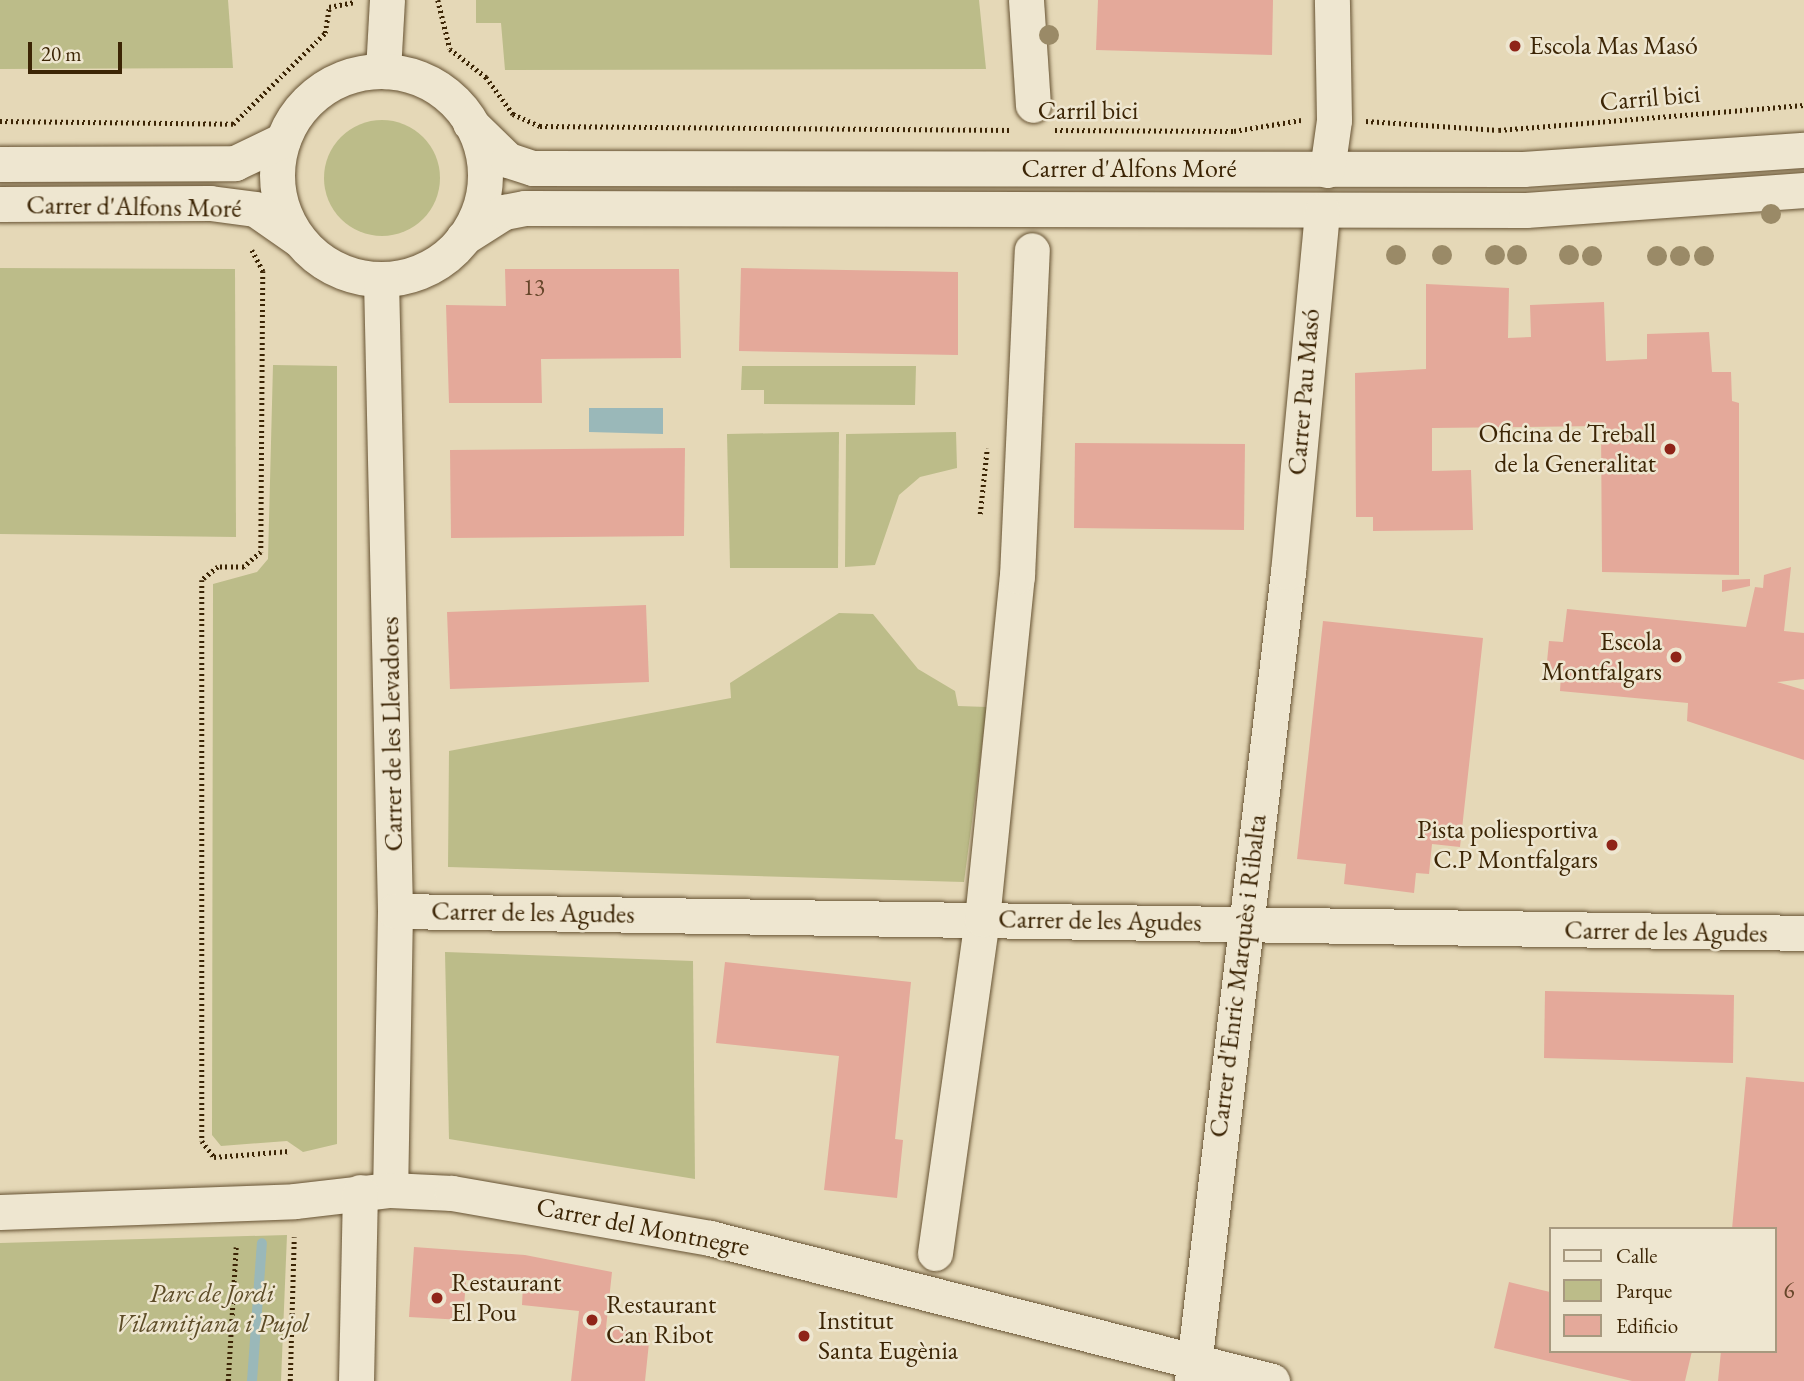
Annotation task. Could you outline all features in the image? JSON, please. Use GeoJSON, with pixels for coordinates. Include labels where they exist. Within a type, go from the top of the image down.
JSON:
{"type":"FeatureCollection","features":[{"type":"Feature","properties":{"kind":"street"},"geometry":{"type":"LineString","coordinates":[[383,71],[387,0]]}},
{"type":"Feature","properties":{"kind":"street"},"geometry":{"type":"LineString","coordinates":[[1026,0],[1033,121]]}},
{"type":"Feature","properties":{"kind":"street"},"geometry":{"type":"LineString","coordinates":[[1327,170],[1334,120],[1332,0]]}},
{"type":"Feature","properties":{"kind":"street"},"geometry":{"type":"LineString","coordinates":[[383,71],[437,88],[470,123],[485,183],[463,238],[436,263],[381,279],[343,272],[300,240],[277,183],[283,140],[305,104],[328,86],[383,71]]}},
{"type":"Feature","properties":{"kind":"street","name":"Carrer d'Alfons Moré"},"geometry":{"type":"LineString","coordinates":[[470,123],[508,160],[533,168],[1523,169],[1804,150]]}},
{"type":"Feature","properties":{"kind":"street","name":"Carrer d'Alfons Moré"},"geometry":{"type":"LineString","coordinates":[[0,164],[235,163],[283,140]]}},
{"type":"Feature","properties":{"kind":"street","name":"Carrer d'Alfons Moré"},"geometry":{"type":"LineString","coordinates":[[463,238],[503,212],[525,208],[1526,210],[1804,190]]}},
{"type":"Feature","properties":{"kind":"street","name":"Carrer d'Alfons Moré"},"geometry":{"type":"LineString","coordinates":[[0,204],[210,203],[255,209],[300,240]]}},
{"type":"Feature","properties":{"kind":"street","name":"Carrer Pau Masó"},"geometry":{"type":"LineString","coordinates":[[1288,572],[1322,211]]}},
{"type":"Feature","properties":{"kind":"street"},"geometry":{"type":"LineString","coordinates":[[935,1253],[982,919],[1017,576],[1032,250]]}},
{"type":"Feature","properties":{"kind":"street","name":"Carrer de les Llevadores"},"geometry":{"type":"LineString","coordinates":[[356,1381],[375,1191],[395,911],[381,279]]}},
{"type":"Feature","properties":{"kind":"street","name":"Carrer d'Enric Marquès i Ribalta"},"geometry":{"type":"LineString","coordinates":[[1193,1371],[1243,922],[1288,572]]}},
{"type":"Feature","properties":{"kind":"street","name":"Carrer de les Agudes"},"geometry":{"type":"LineString","coordinates":[[395,911],[1243,922],[1333,929],[1804,933]]}},
{"type":"Feature","properties":{"kind":"street","name":"Carrer del Montnegre"},"geometry":{"type":"LineString","coordinates":[[0,1212],[295,1201],[375,1191],[588,1212],[710,1238],[1193,1371],[1272,1381]]}},
{"type":"Feature","properties":{"kind":"path"},"geometry":{"type":"LineString","coordinates":[[0,121],[233,124],[325,33],[329,7],[365,0]]}},
{"type":"Feature","properties":{"kind":"path","name":"Carril bici"},"geometry":{"type":"LineString","coordinates":[[438,0],[450,49],[486,77],[513,114],[540,126],[1033,121],[1234,131],[1334,120],[1499,130],[1804,105]]}},
{"type":"Feature","properties":{"kind":"path"},"geometry":{"type":"LineString","coordinates":[[211,164],[213,124]]}},
{"type":"Feature","properties":{"kind":"path"},"geometry":{"type":"LineString","coordinates":[[246,246],[263,271],[261,552],[244,567],[218,567],[202,580],[202,1141],[214,1157],[290,1151]]}},
{"type":"Feature","properties":{"kind":"path"},"geometry":{"type":"LineString","coordinates":[[290,1381],[294,1237]]}},
{"type":"Feature","properties":{"kind":"path"},"geometry":{"type":"LineString","coordinates":[[228,1381],[236,1247]]}},
{"type":"Feature","properties":{"kind":"green space"},"geometry":{"type":"Polygon","coordinates":[[[0,0],[228,0],[233,68],[0,69],[0,0]]]}},
{"type":"Feature","properties":{"kind":"green space"},"geometry":{"type":"Polygon","coordinates":[[[476,0],[979,0],[986,69],[505,70],[501,23],[476,23],[476,0]]]}},
{"type":"Feature","properties":{"kind":"green space"},"geometry":{"type":"Polygon","coordinates":[[[382,120],[404,124],[423,137],[436,156],[440,178],[436,200],[423,219],[404,232],[382,236],[360,232],[341,219],[328,200],[324,178],[328,156],[341,137],[360,124],[382,120]]]}},
{"type":"Feature","properties":{"kind":"green space"},"geometry":{"type":"Polygon","coordinates":[[[0,268],[235,269],[236,537],[0,534],[0,268]]]}},
{"type":"Feature","properties":{"kind":"green space"},"geometry":{"type":"Polygon","coordinates":[[[273,365],[337,366],[337,1144],[303,1152],[287,1141],[221,1146],[212,1135],[213,584],[257,572],[268,559],[273,365]]]}},
{"type":"Feature","properties":{"kind":"green space"},"geometry":{"type":"Polygon","coordinates":[[[742,366],[916,366],[915,405],[764,404],[764,390],[741,390],[742,366]]]}},
{"type":"Feature","properties":{"kind":"green space"},"geometry":{"type":"Polygon","coordinates":[[[839,432],[838,568],[730,568],[727,434],[839,432]]]}},
{"type":"Feature","properties":{"kind":"green space"},"geometry":{"type":"Polygon","coordinates":[[[956,432],[957,468],[920,477],[899,495],[875,565],[845,567],[846,434],[956,432]]]}},
{"type":"Feature","properties":{"kind":"green space"},"geometry":{"type":"Polygon","coordinates":[[[839,613],[873,614],[918,669],[955,691],[958,706],[987,707],[964,882],[448,867],[449,751],[731,698],[730,683],[839,613]]]}},
{"type":"Feature","properties":{"kind":"green space"},"geometry":{"type":"Polygon","coordinates":[[[445,952],[693,961],[695,1179],[449,1139],[445,952]]]}},
{"type":"Feature","properties":{"kind":"green space","name":"Parc de Jordi Vilamitjana i Pujol"},"geometry":{"type":"Polygon","coordinates":[[[287,1235],[281,1381],[0,1381],[0,1243],[287,1235]]]}},
{"type":"Feature","properties":{"kind":"water"},"geometry":{"type":"Polygon","coordinates":[[[589,408],[663,408],[663,434],[589,432],[589,408]]]}},
{"type":"Feature","properties":{"kind":"building"},"geometry":{"type":"Polygon","coordinates":[[[1098,0],[1273,0],[1272,55],[1096,50],[1098,0]]]}},
{"type":"Feature","properties":{"kind":"building"},"geometry":{"type":"Polygon","coordinates":[[[741,268],[958,272],[958,355],[739,351],[741,268]]]}},
{"type":"Feature","properties":{"kind":"building"},"geometry":{"type":"Polygon","coordinates":[[[505,269],[679,269],[681,358],[541,359],[542,403],[449,403],[446,305],[506,306],[505,269]]]}},
{"type":"Feature","properties":{"kind":"building","name":"Oficina de Treball de la Generalitat"},"geometry":{"type":"Polygon","coordinates":[[[1426,284],[1509,288],[1508,338],[1531,337],[1530,305],[1604,302],[1606,361],[1647,359],[1647,334],[1709,332],[1712,372],[1731,372],[1732,401],[1739,403],[1739,575],[1602,572],[1601,426],[1432,428],[1432,471],[1471,470],[1473,530],[1373,531],[1373,517],[1356,517],[1355,373],[1426,369],[1426,284]]]}},
{"type":"Feature","properties":{"kind":"building"},"geometry":{"type":"Polygon","coordinates":[[[1075,443],[1245,444],[1244,530],[1074,528],[1075,443]]]}},
{"type":"Feature","properties":{"kind":"building"},"geometry":{"type":"Polygon","coordinates":[[[685,448],[684,536],[451,538],[450,450],[685,448]]]}},
{"type":"Feature","properties":{"kind":"building","name":"Escola Montfalgars"},"geometry":{"type":"Polygon","coordinates":[[[1791,567],[1784,631],[1804,633],[1804,679],[1777,682],[1804,690],[1804,760],[1687,721],[1688,703],[1560,691],[1561,674],[1546,672],[1549,641],[1563,642],[1567,609],[1746,627],[1755,587],[1763,588],[1764,575],[1791,567]]]}},
{"type":"Feature","properties":{"kind":"building"},"geometry":{"type":"Polygon","coordinates":[[[1750,579],[1750,586],[1722,592],[1722,580],[1750,579]]]}},
{"type":"Feature","properties":{"kind":"building"},"geometry":{"type":"Polygon","coordinates":[[[646,605],[649,682],[450,689],[447,612],[646,605]]]}},
{"type":"Feature","properties":{"kind":"building"},"geometry":{"type":"Polygon","coordinates":[[[1323,621],[1483,638],[1460,847],[1432,844],[1429,874],[1416,873],[1414,893],[1344,884],[1346,864],[1297,859],[1323,621]]]}},
{"type":"Feature","properties":{"kind":"building"},"geometry":{"type":"Polygon","coordinates":[[[725,962],[911,982],[895,1139],[903,1140],[897,1198],[824,1190],[839,1056],[716,1043],[725,962]]]}},
{"type":"Feature","properties":{"kind":"building"},"geometry":{"type":"Polygon","coordinates":[[[1545,991],[1734,995],[1733,1063],[1544,1058],[1545,991]]]}},
{"type":"Feature","properties":{"kind":"building"},"geometry":{"type":"Polygon","coordinates":[[[1746,1077],[1804,1082],[1804,1381],[1718,1381],[1721,1353],[1776,1353],[1776,1227],[1732,1227],[1746,1077]]]}},
{"type":"Feature","properties":{"kind":"building","name":"Restaurant Can Ribot"},"geometry":{"type":"Polygon","coordinates":[[[414,1247],[525,1255],[612,1272],[606,1328],[650,1333],[645,1381],[571,1381],[579,1311],[522,1305],[523,1284],[466,1280],[463,1320],[409,1317],[414,1247]]]}},
{"type":"Feature","properties":{"kind":"building"},"geometry":{"type":"Polygon","coordinates":[[[1509,1282],[1548,1292],[1548,1353],[1692,1353],[1685,1381],[1632,1381],[1494,1348],[1509,1282]]]}},
{"type":"Feature","properties":{"kind":"waterway"},"geometry":{"type":"LineString","coordinates":[[252,1381],[262,1243]]}},
{"type":"Feature","properties":{"kind":"place","name":"Escola Mas Masó"},"geometry":{"type":"Point","coordinates":[1515,46]}},
{"type":"Feature","properties":{"kind":"place","name":"Oficina de Treball de la Generalitat"},"geometry":{"type":"Point","coordinates":[1670,449]}},
{"type":"Feature","properties":{"kind":"place","name":"Escola Montfalgars"},"geometry":{"type":"Point","coordinates":[1676,657]}},
{"type":"Feature","properties":{"kind":"place","name":"Pista poliesportiva C.P Montfalgars"},"geometry":{"type":"Point","coordinates":[1612,845]}},
{"type":"Feature","properties":{"kind":"place","name":"Restaurant El Pou"},"geometry":{"type":"Point","coordinates":[437,1298]}},
{"type":"Feature","properties":{"kind":"place","name":"Restaurant Can Ribot"},"geometry":{"type":"Point","coordinates":[592,1320]}},
{"type":"Feature","properties":{"kind":"place","name":"Institut Santa Eugènia"},"geometry":{"type":"Point","coordinates":[804,1336]}}]}
